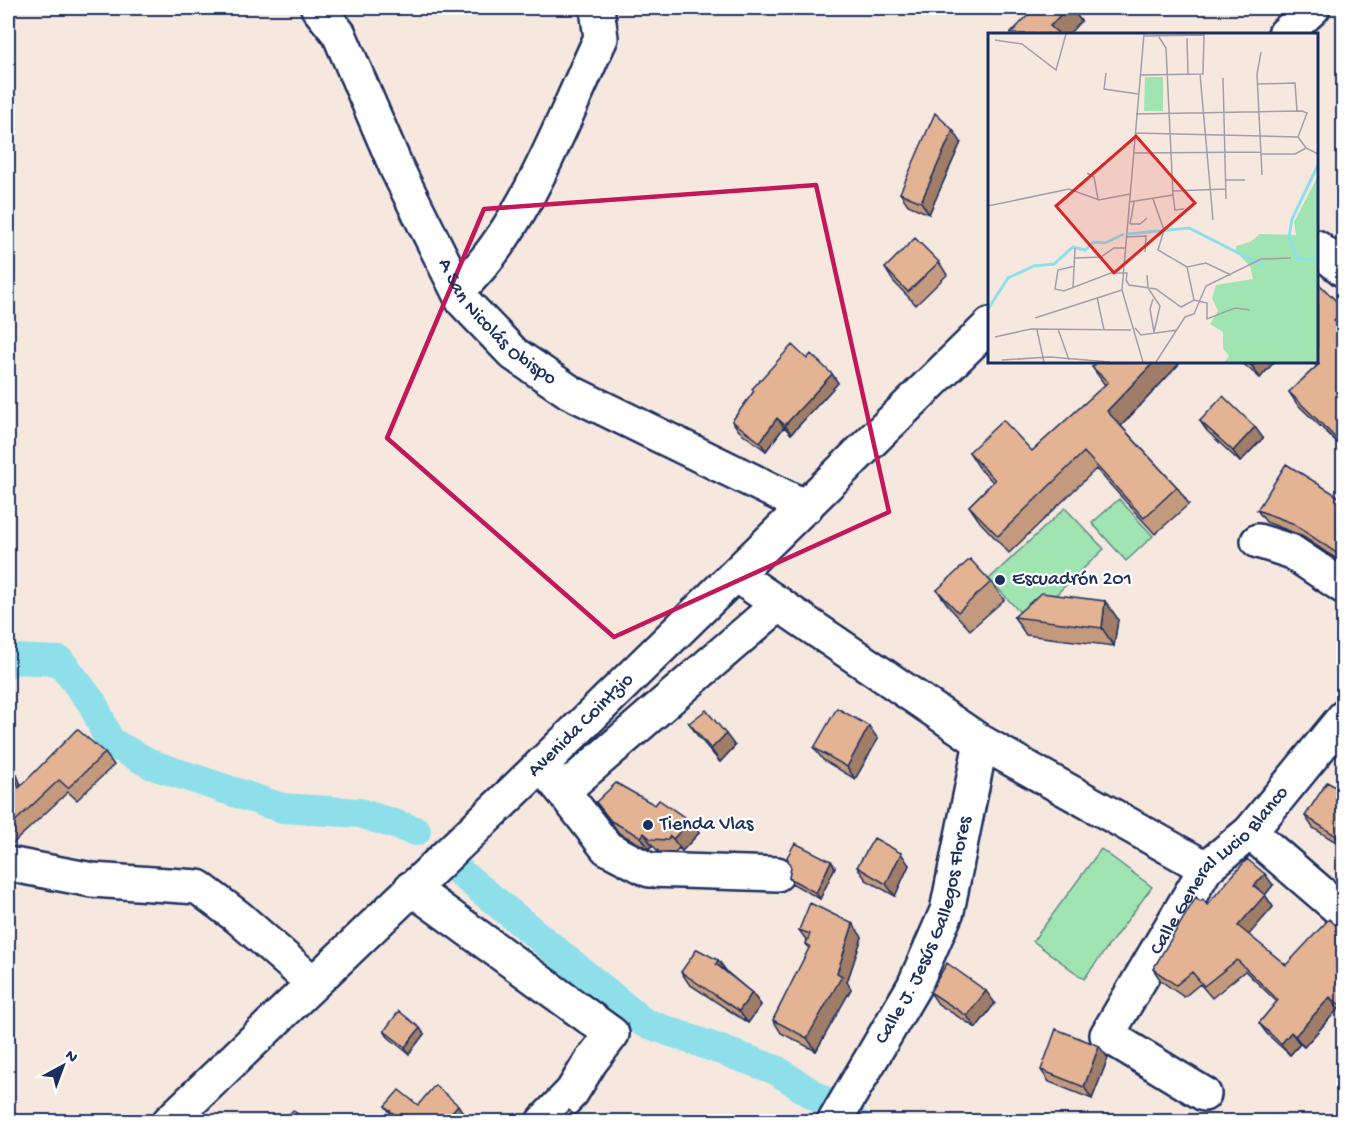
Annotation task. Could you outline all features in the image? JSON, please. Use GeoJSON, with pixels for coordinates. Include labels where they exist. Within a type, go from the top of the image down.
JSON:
{"type":"FeatureCollection","features":[{"type":"Feature","properties":{"kind":"street","name":"A San Nicolás Obispo"},"geometry":{"type":"LineString","coordinates":[[318,8],[339,34],[397,169],[463,301],[514,354],[570,392],[806,507]]}},
{"type":"Feature","properties":{"kind":"street"},"geometry":{"type":"LineString","coordinates":[[458,290],[479,271],[516,219],[601,38],[597,8]]}},
{"type":"Feature","properties":{"kind":"street"},"geometry":{"type":"LineString","coordinates":[[1286,33],[1313,8]]}},
{"type":"Feature","properties":{"kind":"street"},"geometry":{"type":"LineString","coordinates":[[1318,248],[1344,270]]}},
{"type":"Feature","properties":{"kind":"street","name":"Avenida Cointzio"},"geometry":{"type":"LineString","coordinates":[[169,1122],[541,765],[988,328]]}},
{"type":"Feature","properties":{"kind":"street"},"geometry":{"type":"LineString","coordinates":[[1258,541],[1290,551],[1344,587]]}},
{"type":"Feature","properties":{"kind":"street"},"geometry":{"type":"LineString","coordinates":[[736,575],[981,742],[1206,868]]}},
{"type":"Feature","properties":{"kind":"street"},"geometry":{"type":"LineString","coordinates":[[562,791],[779,604]]}},
{"type":"Feature","properties":{"kind":"street","name":"Calle General Lucio Blanco"},"geometry":{"type":"LineString","coordinates":[[1204,1094],[1107,1035],[1206,868],[1250,832],[1344,717]]}},
{"type":"Feature","properties":{"kind":"street","name":"Calle J. Jesús Gallegos Flores"},"geometry":{"type":"LineString","coordinates":[[836,1116],[914,986],[947,911],[981,742]]}},
{"type":"Feature","properties":{"kind":"street"},"geometry":{"type":"LineString","coordinates":[[541,765],[608,848],[649,870],[777,874]]}},
{"type":"Feature","properties":{"kind":"street"},"geometry":{"type":"LineString","coordinates":[[1250,832],[1344,913]]}},
{"type":"Feature","properties":{"kind":"street"},"geometry":{"type":"LineString","coordinates":[[8,864],[92,880],[198,887],[238,917],[313,983]]}},
{"type":"Feature","properties":{"kind":"street"},"geometry":{"type":"LineString","coordinates":[[411,888],[612,1034],[591,1061],[572,1092],[543,1122]]}},
{"type":"Feature","properties":{"kind":"highlighted area"},"geometry":{"type":"Polygon","coordinates":[[[816,185],[889,512],[614,637],[387,438],[484,209],[816,185]]]}},
{"type":"Feature","properties":{"kind":"green space"},"geometry":{"type":"Polygon","coordinates":[[[1119,499],[1153,536],[1126,561],[1092,523],[1119,499]]]}},
{"type":"Feature","properties":{"kind":"green space"},"geometry":{"type":"Polygon","coordinates":[[[1065,508],[1104,549],[1028,621],[989,579],[1065,508]]]}},
{"type":"Feature","properties":{"kind":"green space"},"geometry":{"type":"Polygon","coordinates":[[[1101,849],[1152,887],[1084,979],[1033,941],[1101,849]]]}},
{"type":"Feature","properties":{"kind":"building"},"geometry":{"type":"Polygon","coordinates":[[[1030,8],[1067,8],[1050,26],[1058,33],[1011,33],[1033,10],[1030,8]]]}},
{"type":"Feature","properties":{"kind":"building"},"geometry":{"type":"Polygon","coordinates":[[[935,113],[953,130],[921,202],[900,193],[935,113]]]}},
{"type":"Feature","properties":{"kind":"building"},"geometry":{"type":"Polygon","coordinates":[[[915,238],[939,262],[908,292],[885,268],[915,238]]]}},
{"type":"Feature","properties":{"kind":"building"},"geometry":{"type":"Polygon","coordinates":[[[1318,283],[1344,309],[1334,320],[1342,328],[1340,330],[1344,334],[1344,446],[1289,392],[1319,364],[1318,283]]]}},
{"type":"Feature","properties":{"kind":"building"},"geometry":{"type":"Polygon","coordinates":[[[792,345],[807,359],[811,354],[832,374],[785,425],[777,418],[760,442],[732,421],[754,391],[752,389],[792,345]]]}},
{"type":"Feature","properties":{"kind":"building"},"geometry":{"type":"Polygon","coordinates":[[[1097,363],[1153,363],[1107,411],[1177,487],[1144,518],[1084,452],[998,536],[969,506],[995,480],[969,452],[1003,420],[1032,451],[1108,382],[1092,367],[1097,363]]]}},
{"type":"Feature","properties":{"kind":"building"},"geometry":{"type":"Polygon","coordinates":[[[1223,396],[1255,427],[1233,451],[1200,421],[1223,396]]]}},
{"type":"Feature","properties":{"kind":"building"},"geometry":{"type":"Polygon","coordinates":[[[1286,464],[1344,500],[1344,558],[1292,523],[1257,510],[1286,464]]]}},
{"type":"Feature","properties":{"kind":"building"},"geometry":{"type":"Polygon","coordinates":[[[970,559],[991,582],[958,612],[937,590],[970,559]]]}},
{"type":"Feature","properties":{"kind":"building"},"geometry":{"type":"Polygon","coordinates":[[[1041,593],[1105,601],[1102,628],[1014,617],[1041,593]]]}},
{"type":"Feature","properties":{"kind":"building"},"geometry":{"type":"Polygon","coordinates":[[[837,708],[869,726],[847,767],[814,748],[837,708]]]}},
{"type":"Feature","properties":{"kind":"building"},"geometry":{"type":"Polygon","coordinates":[[[706,710],[726,734],[711,749],[689,723],[706,710]]]}},
{"type":"Feature","properties":{"kind":"building"},"geometry":{"type":"Polygon","coordinates":[[[77,729],[105,753],[68,788],[59,780],[8,828],[8,764],[19,788],[77,729]]]}},
{"type":"Feature","properties":{"kind":"building"},"geometry":{"type":"Polygon","coordinates":[[[1327,782],[1344,792],[1344,841],[1305,816],[1327,782]]]}},
{"type":"Feature","properties":{"kind":"building","name":"Tienda Vlas"},"geometry":{"type":"Polygon","coordinates":[[[616,783],[655,805],[659,800],[690,821],[673,839],[670,836],[667,840],[651,839],[644,833],[641,837],[611,821],[596,802],[616,783]]]}},
{"type":"Feature","properties":{"kind":"building"},"geometry":{"type":"Polygon","coordinates":[[[874,838],[901,853],[886,884],[857,867],[874,838]]]}},
{"type":"Feature","properties":{"kind":"building"},"geometry":{"type":"Polygon","coordinates":[[[795,843],[831,861],[816,893],[789,878],[791,868],[787,857],[795,843]]]}},
{"type":"Feature","properties":{"kind":"building"},"geometry":{"type":"Polygon","coordinates":[[[1247,859],[1265,874],[1254,886],[1265,895],[1238,926],[1286,965],[1329,919],[1341,930],[1344,928],[1344,1008],[1330,997],[1295,1036],[1291,1032],[1281,1044],[1259,1023],[1278,1000],[1237,960],[1204,986],[1192,972],[1176,985],[1153,969],[1196,897],[1200,901],[1203,899],[1207,905],[1247,859]]]}},
{"type":"Feature","properties":{"kind":"building"},"geometry":{"type":"Polygon","coordinates":[[[810,903],[853,924],[837,973],[842,976],[807,1038],[773,1020],[810,946],[806,944],[810,934],[799,930],[810,903]]]}},
{"type":"Feature","properties":{"kind":"building"},"geometry":{"type":"Polygon","coordinates":[[[697,949],[718,960],[716,964],[752,993],[739,1011],[681,972],[697,949]]]}},
{"type":"Feature","properties":{"kind":"building"},"geometry":{"type":"Polygon","coordinates":[[[947,963],[986,991],[967,1016],[930,992],[947,963]]]}},
{"type":"Feature","properties":{"kind":"building"},"geometry":{"type":"Polygon","coordinates":[[[399,1011],[420,1028],[405,1047],[384,1031],[399,1011]]]}},
{"type":"Feature","properties":{"kind":"building"},"geometry":{"type":"Polygon","coordinates":[[[1056,1029],[1099,1046],[1084,1087],[1041,1070],[1056,1029]]]}},
{"type":"Feature","properties":{"kind":"building"},"geometry":{"type":"Polygon","coordinates":[[[435,1085],[458,1105],[443,1122],[437,1122],[432,1117],[429,1122],[403,1122],[385,1106],[399,1090],[418,1105],[435,1085]]]}},
{"type":"Feature","properties":{"kind":"building"},"geometry":{"type":"Polygon","coordinates":[[[293,1110],[307,1122],[283,1122],[293,1110]]]}},
{"type":"Feature","properties":{"kind":"building"},"geometry":{"type":"Polygon","coordinates":[[[569,1110],[581,1122],[557,1122],[569,1110]]]}},
{"type":"Feature","properties":{"kind":"waterway"},"geometry":{"type":"LineString","coordinates":[[8,663],[12,659],[60,661],[93,704],[110,742],[153,765],[282,808],[360,813],[416,831]]}},
{"type":"Feature","properties":{"kind":"waterway"},"geometry":{"type":"LineString","coordinates":[[451,865],[643,1022],[776,1070],[855,1122]]}},
{"type":"Feature","properties":{"kind":"place","name":"Escuadrón 201"},"geometry":{"type":"Point","coordinates":[1000,580]}},
{"type":"Feature","properties":{"kind":"place","name":"Tienda Vlas"},"geometry":{"type":"Point","coordinates":[648,825]}}]}
